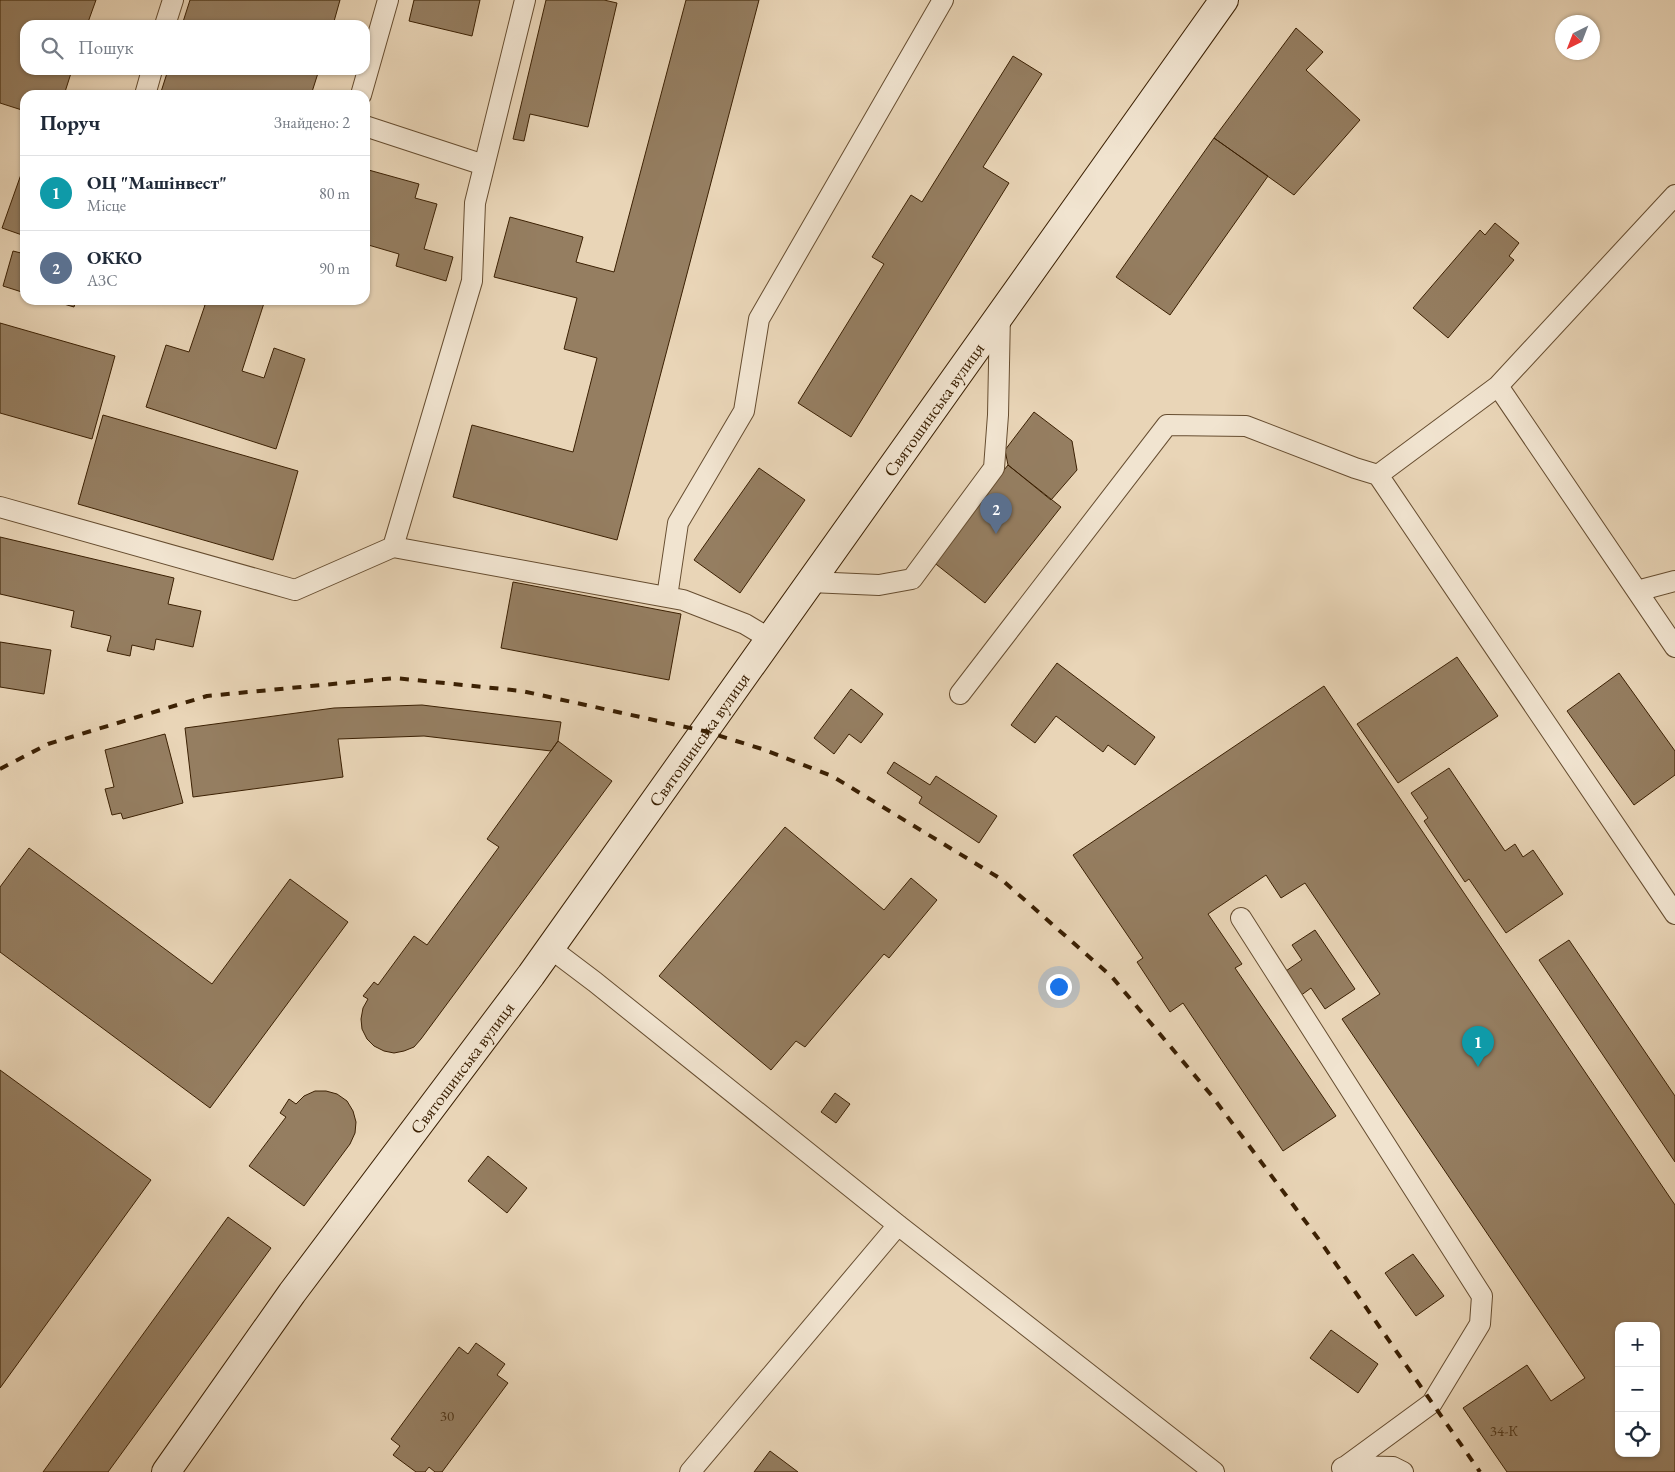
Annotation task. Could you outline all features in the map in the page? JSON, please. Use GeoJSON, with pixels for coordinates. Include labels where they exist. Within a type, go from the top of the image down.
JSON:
{"type":"FeatureCollection","features":[{"type":"Feature","properties":{"kind":"main road","name":"Святошинська вулиця"},"geometry":{"type":"LineString","coordinates":[[166,1472],[292,1293],[531,975],[1224,0]]}},
{"type":"Feature","properties":{"kind":"lane"},"geometry":{"type":"LineString","coordinates":[[166,20],[172,0]]}},
{"type":"Feature","properties":{"kind":"lane"},"geometry":{"type":"LineString","coordinates":[[370,63],[388,0]]}},
{"type":"Feature","properties":{"kind":"lane"},"geometry":{"type":"LineString","coordinates":[[393,547],[472,281],[474,203],[526,0]]}},
{"type":"Feature","properties":{"kind":"lane"},"geometry":{"type":"LineString","coordinates":[[667,597],[678,523],[744,411],[759,319],[943,0]]}},
{"type":"Feature","properties":{"kind":"lane"},"geometry":{"type":"LineString","coordinates":[[146,90],[151,75]]}},
{"type":"Feature","properties":{"kind":"lane"},"geometry":{"type":"LineString","coordinates":[[362,90],[367,75]]}},
{"type":"Feature","properties":{"kind":"lane"},"geometry":{"type":"LineString","coordinates":[[370,128],[484,165]]}},
{"type":"Feature","properties":{"kind":"lane"},"geometry":{"type":"LineString","coordinates":[[1378,475],[1498,386],[1675,195]]}},
{"type":"Feature","properties":{"kind":"lane"},"geometry":{"type":"LineString","coordinates":[[810,582],[879,585],[912,579],[994,468],[998,415],[1000,313]]}},
{"type":"Feature","properties":{"kind":"lane"},"geometry":{"type":"LineString","coordinates":[[1498,386],[1675,647]]}},
{"type":"Feature","properties":{"kind":"lane"},"geometry":{"type":"LineString","coordinates":[[960,694],[1167,424],[1246,426],[1378,475],[1675,914]]}},
{"type":"Feature","properties":{"kind":"lane"},"geometry":{"type":"LineString","coordinates":[[0,507],[295,590],[393,547],[683,600],[745,624],[770,639]]}},
{"type":"Feature","properties":{"kind":"lane"},"geometry":{"type":"LineString","coordinates":[[1637,591],[1675,582]]}},
{"type":"Feature","properties":{"kind":"lane"},"geometry":{"type":"LineString","coordinates":[[1241,918],[1482,1296],[1480,1324],[1432,1403],[1341,1469]]}},
{"type":"Feature","properties":{"kind":"lane"},"geometry":{"type":"LineString","coordinates":[[550,948],[596,982],[898,1225],[1214,1472]]}},
{"type":"Feature","properties":{"kind":"lane"},"geometry":{"type":"LineString","coordinates":[[690,1472],[898,1225]]}},
{"type":"Feature","properties":{"kind":"lane"},"geometry":{"type":"LineString","coordinates":[[1341,1469],[1393,1467],[1403,1472]]}},
{"type":"Feature","properties":{"kind":"building"},"geometry":{"type":"Polygon","coordinates":[[[0,0],[96,0],[89,20],[20,20],[20,75],[70,75],[66,90],[20,90],[20,109],[0,103],[0,0]]]}},
{"type":"Feature","properties":{"kind":"building"},"geometry":{"type":"Polygon","coordinates":[[[190,0],[340,0],[334,20],[184,20],[190,0]]]}},
{"type":"Feature","properties":{"kind":"building"},"geometry":{"type":"Polygon","coordinates":[[[414,0],[480,0],[472,36],[409,21],[414,0]]]}},
{"type":"Feature","properties":{"kind":"building"},"geometry":{"type":"Polygon","coordinates":[[[546,0],[604,0],[617,3],[588,127],[530,114],[524,141],[513,139],[546,0]]]}},
{"type":"Feature","properties":{"kind":"building"},"geometry":{"type":"Polygon","coordinates":[[[686,0],[759,0],[617,540],[453,497],[472,425],[573,452],[597,358],[564,349],[577,298],[494,277],[510,217],[583,237],[576,262],[614,272],[686,0]]]}},
{"type":"Feature","properties":{"kind":"building"},"geometry":{"type":"Polygon","coordinates":[[[1296,28],[1323,52],[1306,70],[1360,120],[1294,195],[1214,138],[1296,28]]]}},
{"type":"Feature","properties":{"kind":"building"},"geometry":{"type":"Polygon","coordinates":[[[1013,56],[1042,74],[983,167],[1009,183],[851,437],[798,403],[884,264],[872,257],[911,195],[922,202],[1013,56]]]}},
{"type":"Feature","properties":{"kind":"building"},"geometry":{"type":"Polygon","coordinates":[[[166,75],[317,75],[313,90],[162,90],[166,75]]]}},
{"type":"Feature","properties":{"kind":"building"},"geometry":{"type":"Polygon","coordinates":[[[1214,138],[1268,176],[1170,315],[1116,277],[1214,138]]]}},
{"type":"Feature","properties":{"kind":"building"},"geometry":{"type":"Polygon","coordinates":[[[370,170],[419,184],[415,198],[437,204],[424,249],[453,257],[446,281],[396,266],[399,254],[370,245],[370,170]]]}},
{"type":"Feature","properties":{"kind":"building"},"geometry":{"type":"Polygon","coordinates":[[[20,177],[20,234],[2,228],[20,177]]]}},
{"type":"Feature","properties":{"kind":"building"},"geometry":{"type":"Polygon","coordinates":[[[1495,223],[1519,243],[1509,256],[1514,260],[1448,338],[1413,308],[1480,230],[1485,235],[1495,223]]]}},
{"type":"Feature","properties":{"kind":"building"},"geometry":{"type":"Polygon","coordinates":[[[13,251],[20,253],[20,291],[3,286],[13,251]]]}},
{"type":"Feature","properties":{"kind":"building"},"geometry":{"type":"Polygon","coordinates":[[[205,305],[263,305],[242,371],[264,378],[274,348],[305,359],[276,449],[146,407],[166,345],[189,352],[205,305]]]}},
{"type":"Feature","properties":{"kind":"building"},"geometry":{"type":"Polygon","coordinates":[[[0,323],[115,356],[92,439],[0,413],[0,323]]]}},
{"type":"Feature","properties":{"kind":"building"},"geometry":{"type":"Polygon","coordinates":[[[1034,412],[1072,441],[1077,470],[1051,500],[1008,465],[1005,450],[1034,412]]]}},
{"type":"Feature","properties":{"kind":"building"},"geometry":{"type":"Polygon","coordinates":[[[103,415],[298,471],[273,560],[78,504],[103,415]]]}},
{"type":"Feature","properties":{"kind":"building"},"geometry":{"type":"Polygon","coordinates":[[[1008,465],[1061,507],[985,603],[932,561],[1008,465]]]}},
{"type":"Feature","properties":{"kind":"building"},"geometry":{"type":"Polygon","coordinates":[[[759,468],[805,500],[740,593],[694,560],[759,468]]]}},
{"type":"Feature","properties":{"kind":"building"},"geometry":{"type":"Polygon","coordinates":[[[0,537],[174,578],[168,604],[201,611],[193,647],[156,639],[154,650],[132,645],[130,656],[107,651],[111,636],[71,627],[74,611],[0,594],[0,537]]]}},
{"type":"Feature","properties":{"kind":"building"},"geometry":{"type":"Polygon","coordinates":[[[513,582],[681,614],[669,680],[501,648],[513,582]]]}},
{"type":"Feature","properties":{"kind":"building"},"geometry":{"type":"Polygon","coordinates":[[[0,642],[51,650],[44,694],[0,687],[0,642]]]}},
{"type":"Feature","properties":{"kind":"building"},"geometry":{"type":"Polygon","coordinates":[[[1457,657],[1498,716],[1398,783],[1357,724],[1457,657]]]}},
{"type":"Feature","properties":{"kind":"building"},"geometry":{"type":"Polygon","coordinates":[[[1057,663],[1155,737],[1135,765],[1108,745],[1103,752],[1056,716],[1035,743],[1011,725],[1057,663]]]}},
{"type":"Feature","properties":{"kind":"building"},"geometry":{"type":"Polygon","coordinates":[[[1619,673],[1675,751],[1675,775],[1634,805],[1567,711],[1619,673]]]}},
{"type":"Feature","properties":{"kind":"building"},"geometry":{"type":"Polygon","coordinates":[[[1324,686],[1675,1205],[1675,1472],[1507,1472],[1463,1408],[1527,1365],[1551,1401],[1585,1378],[1342,1019],[1380,994],[1305,883],[1281,898],[1266,875],[1208,914],[1242,964],[1235,968],[1336,1116],[1283,1151],[1183,1003],[1170,1012],[1137,962],[1143,958],[1073,855],[1324,686]]]}},
{"type":"Feature","properties":{"kind":"building"},"geometry":{"type":"Polygon","coordinates":[[[851,689],[883,714],[861,743],[849,734],[834,754],[814,738],[851,689]]]}},
{"type":"Feature","properties":{"kind":"building"},"geometry":{"type":"Polygon","coordinates":[[[422,705],[561,722],[558,741],[551,751],[424,736],[338,739],[343,777],[193,797],[185,728],[334,708],[422,705]]]}},
{"type":"Feature","properties":{"kind":"building"},"geometry":{"type":"Polygon","coordinates":[[[165,734],[183,803],[123,819],[121,813],[112,815],[105,789],[114,787],[105,750],[165,734]]]}},
{"type":"Feature","properties":{"kind":"building"},"geometry":{"type":"Polygon","coordinates":[[[558,741],[612,781],[414,1047],[394,1053],[374,1046],[367,1039],[362,1029],[363,1008],[368,999],[363,996],[374,982],[378,985],[414,936],[427,945],[499,847],[487,839],[558,741]]]}},
{"type":"Feature","properties":{"kind":"building"},"geometry":{"type":"Polygon","coordinates":[[[894,762],[930,785],[936,776],[997,816],[979,843],[919,803],[922,797],[887,773],[894,762]]]}},
{"type":"Feature","properties":{"kind":"building"},"geometry":{"type":"Polygon","coordinates":[[[1449,768],[1505,851],[1515,844],[1523,857],[1533,850],[1563,894],[1506,933],[1469,879],[1465,882],[1424,821],[1428,818],[1411,793],[1449,768]]]}},
{"type":"Feature","properties":{"kind":"building"},"geometry":{"type":"Polygon","coordinates":[[[785,827],[884,910],[911,878],[937,900],[889,958],[884,954],[805,1047],[796,1041],[771,1070],[659,976],[785,827]]]}},
{"type":"Feature","properties":{"kind":"building"},"geometry":{"type":"Polygon","coordinates":[[[29,848],[212,984],[290,879],[348,922],[210,1108],[0,952],[0,887],[29,848]]]}},
{"type":"Feature","properties":{"kind":"building"},"geometry":{"type":"Polygon","coordinates":[[[1315,930],[1355,989],[1325,1009],[1311,988],[1296,999],[1280,975],[1302,960],[1292,945],[1315,930]]]}},
{"type":"Feature","properties":{"kind":"building"},"geometry":{"type":"Polygon","coordinates":[[[1569,940],[1675,1096],[1675,1162],[1539,960],[1569,940]]]}},
{"type":"Feature","properties":{"kind":"building"},"geometry":{"type":"Polygon","coordinates":[[[0,1070],[151,1180],[0,1388],[0,1070]]]}},
{"type":"Feature","properties":{"kind":"building"},"geometry":{"type":"Polygon","coordinates":[[[315,1091],[337,1094],[347,1101],[353,1111],[356,1122],[355,1133],[350,1144],[304,1206],[249,1166],[286,1117],[280,1113],[289,1099],[296,1104],[304,1096],[315,1091]]]}},
{"type":"Feature","properties":{"kind":"building"},"geometry":{"type":"Polygon","coordinates":[[[835,1093],[850,1104],[836,1123],[821,1112],[835,1093]]]}},
{"type":"Feature","properties":{"kind":"building"},"geometry":{"type":"Polygon","coordinates":[[[488,1156],[527,1188],[507,1213],[468,1181],[488,1156]]]}},
{"type":"Feature","properties":{"kind":"building"},"geometry":{"type":"Polygon","coordinates":[[[228,1217],[271,1248],[108,1472],[43,1472],[228,1217]]]}},
{"type":"Feature","properties":{"kind":"building"},"geometry":{"type":"Polygon","coordinates":[[[1413,1254],[1444,1296],[1416,1316],[1385,1273],[1413,1254]]]}},
{"type":"Feature","properties":{"kind":"building"},"geometry":{"type":"Polygon","coordinates":[[[1331,1330],[1378,1364],[1358,1393],[1310,1358],[1331,1330]]]}},
{"type":"Feature","properties":{"kind":"building"},"geometry":{"type":"Polygon","coordinates":[[[476,1343],[505,1364],[497,1375],[508,1383],[442,1472],[435,1472],[429,1467],[425,1472],[416,1472],[393,1455],[400,1446],[391,1439],[459,1347],[468,1354],[476,1343]]]}},
{"type":"Feature","properties":{"kind":"building"},"geometry":{"type":"Polygon","coordinates":[[[770,1451],[798,1472],[754,1472],[770,1451]]]}},
{"type":"Feature","properties":{"kind":"railway"},"geometry":{"type":"LineString","coordinates":[[0,769],[48,744],[207,696],[395,678],[522,691],[704,731],[762,749],[832,776],[1001,879],[1112,977],[1212,1096],[1320,1241],[1480,1472]]}},
{"type":"Feature","properties":{"kind":"place","name":"ОККО"},"geometry":{"type":"Point","coordinates":[996,534]}},
{"type":"Feature","properties":{"kind":"place","name":"ОЦ \"Машінвест\""},"geometry":{"type":"Point","coordinates":[1478,1067]}}]}
